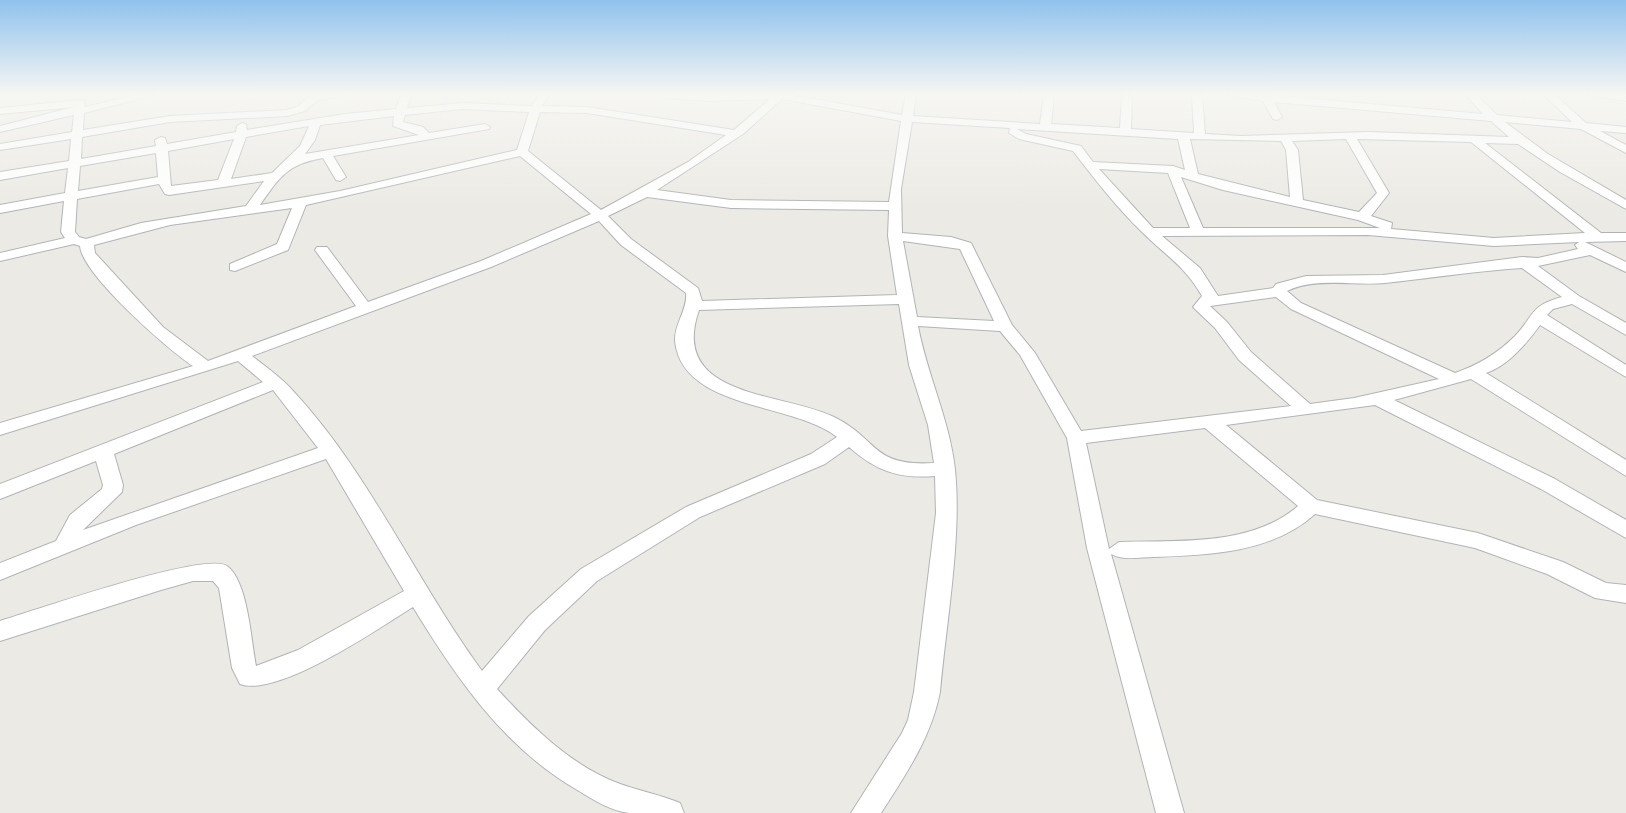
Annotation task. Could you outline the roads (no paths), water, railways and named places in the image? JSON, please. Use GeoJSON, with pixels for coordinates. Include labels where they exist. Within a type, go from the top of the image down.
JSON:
{"type":"FeatureCollection","features":[{"type":"Feature","properties":{"kind":"street"},"geometry":{"type":"LineString","coordinates":[[0,147],[88,133]]}},
{"type":"Feature","properties":{"kind":"street"},"geometry":{"type":"LineString","coordinates":[[161,133],[166,189],[174,192],[276,176]]}},
{"type":"Feature","properties":{"kind":"street"},"geometry":{"type":"LineString","coordinates":[[0,176],[248,133]]}},
{"type":"Feature","properties":{"kind":"street"},"geometry":{"type":"LineString","coordinates":[[250,210],[276,176],[298,159],[309,144],[312,133]]}},
{"type":"Feature","properties":{"kind":"street"},"geometry":{"type":"LineString","coordinates":[[423,133],[428,138]]}},
{"type":"Feature","properties":{"kind":"street"},"geometry":{"type":"LineString","coordinates":[[298,159],[454,133]]}},
{"type":"Feature","properties":{"kind":"street"},"geometry":{"type":"LineString","coordinates":[[487,133],[490,143],[504,155]]}},
{"type":"Feature","properties":{"kind":"street"},"geometry":{"type":"LineString","coordinates":[[522,152],[529,133]]}},
{"type":"Feature","properties":{"kind":"street"},"geometry":{"type":"LineString","coordinates":[[0,429],[206,367],[475,269],[600,215],[703,158],[734,133]]}},
{"type":"Feature","properties":{"kind":"street"},"geometry":{"type":"LineString","coordinates":[[865,813],[921,721],[943,548],[945,469],[937,425],[917,365],[895,236],[894,206],[907,133]]}},
{"type":"Feature","properties":{"kind":"street"},"geometry":{"type":"LineString","coordinates":[[1018,133],[1023,137],[1077,148],[1149,232],[1195,271],[1209,291],[1207,302]]}},
{"type":"Feature","properties":{"kind":"street"},"geometry":{"type":"LineString","coordinates":[[1143,133],[1284,137],[1297,133]]}},
{"type":"Feature","properties":{"kind":"street"},"geometry":{"type":"LineString","coordinates":[[1353,133],[1383,193],[1362,217]]}},
{"type":"Feature","properties":{"kind":"street"},"geometry":{"type":"LineString","coordinates":[[1440,133],[1521,141]]}},
{"type":"Feature","properties":{"kind":"street"},"geometry":{"type":"LineString","coordinates":[[1466,133],[1626,268]]}},
{"type":"Feature","properties":{"kind":"street"},"geometry":{"type":"LineString","coordinates":[[1510,133],[1626,205]]}},
{"type":"Feature","properties":{"kind":"street"},"geometry":{"type":"LineString","coordinates":[[1595,133],[1626,150]]}},
{"type":"Feature","properties":{"kind":"street"},"geometry":{"type":"LineString","coordinates":[[223,184],[242,134]]}},
{"type":"Feature","properties":{"kind":"street"},"geometry":{"type":"LineString","coordinates":[[76,135],[68,232],[80,242],[132,306],[188,356],[206,367]]}},
{"type":"Feature","properties":{"kind":"street"},"geometry":{"type":"LineString","coordinates":[[1183,135],[1192,176]]}},
{"type":"Feature","properties":{"kind":"street"},"geometry":{"type":"LineString","coordinates":[[1284,137],[1292,150],[1297,202]]}},
{"type":"Feature","properties":{"kind":"street"},"geometry":{"type":"LineString","coordinates":[[0,257],[301,202],[522,152],[600,215],[626,242],[687,284],[695,297],[683,340],[686,353],[702,375],[724,390],[823,419],[851,436],[889,467],[945,469]]}},
{"type":"Feature","properties":{"kind":"street"},"geometry":{"type":"LineString","coordinates":[[327,156],[340,177]]}},
{"type":"Feature","properties":{"kind":"street"},"geometry":{"type":"LineString","coordinates":[[1089,165],[1173,170],[1266,196],[1362,217],[1411,236]]}},
{"type":"Feature","properties":{"kind":"street"},"geometry":{"type":"LineString","coordinates":[[1173,170],[1181,196],[1198,231]]}},
{"type":"Feature","properties":{"kind":"street"},"geometry":{"type":"LineString","coordinates":[[0,209],[165,179]]}},
{"type":"Feature","properties":{"kind":"street"},"geometry":{"type":"LineString","coordinates":[[641,192],[731,204],[894,206]]}},
{"type":"Feature","properties":{"kind":"street"},"geometry":{"type":"LineString","coordinates":[[1266,196],[1273,231]]}},
{"type":"Feature","properties":{"kind":"street"},"geometry":{"type":"LineString","coordinates":[[235,267],[283,247],[301,202]]}},
{"type":"Feature","properties":{"kind":"street"},"geometry":{"type":"LineString","coordinates":[[1149,232],[1368,231],[1494,242],[1570,238],[1595,244]]}},
{"type":"Feature","properties":{"kind":"street"},"geometry":{"type":"LineString","coordinates":[[895,236],[957,242],[966,246],[1005,326],[1027,353],[1076,438],[1098,548],[1170,813]]}},
{"type":"Feature","properties":{"kind":"street"},"geometry":{"type":"LineString","coordinates":[[1305,409],[1245,356],[1221,325],[1201,307],[1207,302],[1279,292],[1285,285],[1306,280],[1383,279],[1471,266],[1525,263],[1626,237]]}},
{"type":"Feature","properties":{"kind":"street"},"geometry":{"type":"LineString","coordinates":[[1494,242],[1574,299],[1626,330]]}},
{"type":"Feature","properties":{"kind":"street"},"geometry":{"type":"LineString","coordinates":[[322,250],[365,308]]}},
{"type":"Feature","properties":{"kind":"street"},"geometry":{"type":"LineString","coordinates":[[1279,292],[1285,300],[1310,313],[1466,377],[1626,469]]}},
{"type":"Feature","properties":{"kind":"street"},"geometry":{"type":"LineString","coordinates":[[693,306],[907,299]]}},
{"type":"Feature","properties":{"kind":"street"},"geometry":{"type":"LineString","coordinates":[[1076,438],[1379,400],[1466,377],[1497,361],[1548,306],[1574,299]]}},
{"type":"Feature","properties":{"kind":"street"},"geometry":{"type":"LineString","coordinates":[[1537,316],[1626,372]]}},
{"type":"Feature","properties":{"kind":"street"},"geometry":{"type":"LineString","coordinates":[[911,321],[986,322],[1005,326]]}},
{"type":"Feature","properties":{"kind":"street"},"geometry":{"type":"LineString","coordinates":[[241,355],[291,399],[355,489],[442,638],[481,690],[519,732],[564,768],[599,790],[670,813]]}},
{"type":"Feature","properties":{"kind":"street"},"geometry":{"type":"LineString","coordinates":[[0,492],[275,383]]}},
{"type":"Feature","properties":{"kind":"street"},"geometry":{"type":"LineString","coordinates":[[1379,400],[1548,484],[1626,530]]}},
{"type":"Feature","properties":{"kind":"street"},"geometry":{"type":"LineString","coordinates":[[1211,423],[1311,506],[1478,541],[1555,568],[1603,592],[1626,594]]}},
{"type":"Feature","properties":{"kind":"street"},"geometry":{"type":"LineString","coordinates":[[481,690],[537,623],[589,575],[693,512],[818,459],[851,436]]}},
{"type":"Feature","properties":{"kind":"street"},"geometry":{"type":"LineString","coordinates":[[64,547],[77,520],[112,492],[103,451]]}},
{"type":"Feature","properties":{"kind":"street"},"geometry":{"type":"LineString","coordinates":[[0,572],[129,520],[328,451]]}},
{"type":"Feature","properties":{"kind":"street"},"geometry":{"type":"LineString","coordinates":[[1119,550],[1246,539],[1294,523],[1311,506]]}},
{"type":"Feature","properties":{"kind":"street"},"geometry":{"type":"LineString","coordinates":[[0,631],[152,583],[193,573],[219,572],[230,585],[244,668],[249,677],[258,678],[299,662],[417,594]]}}]}
